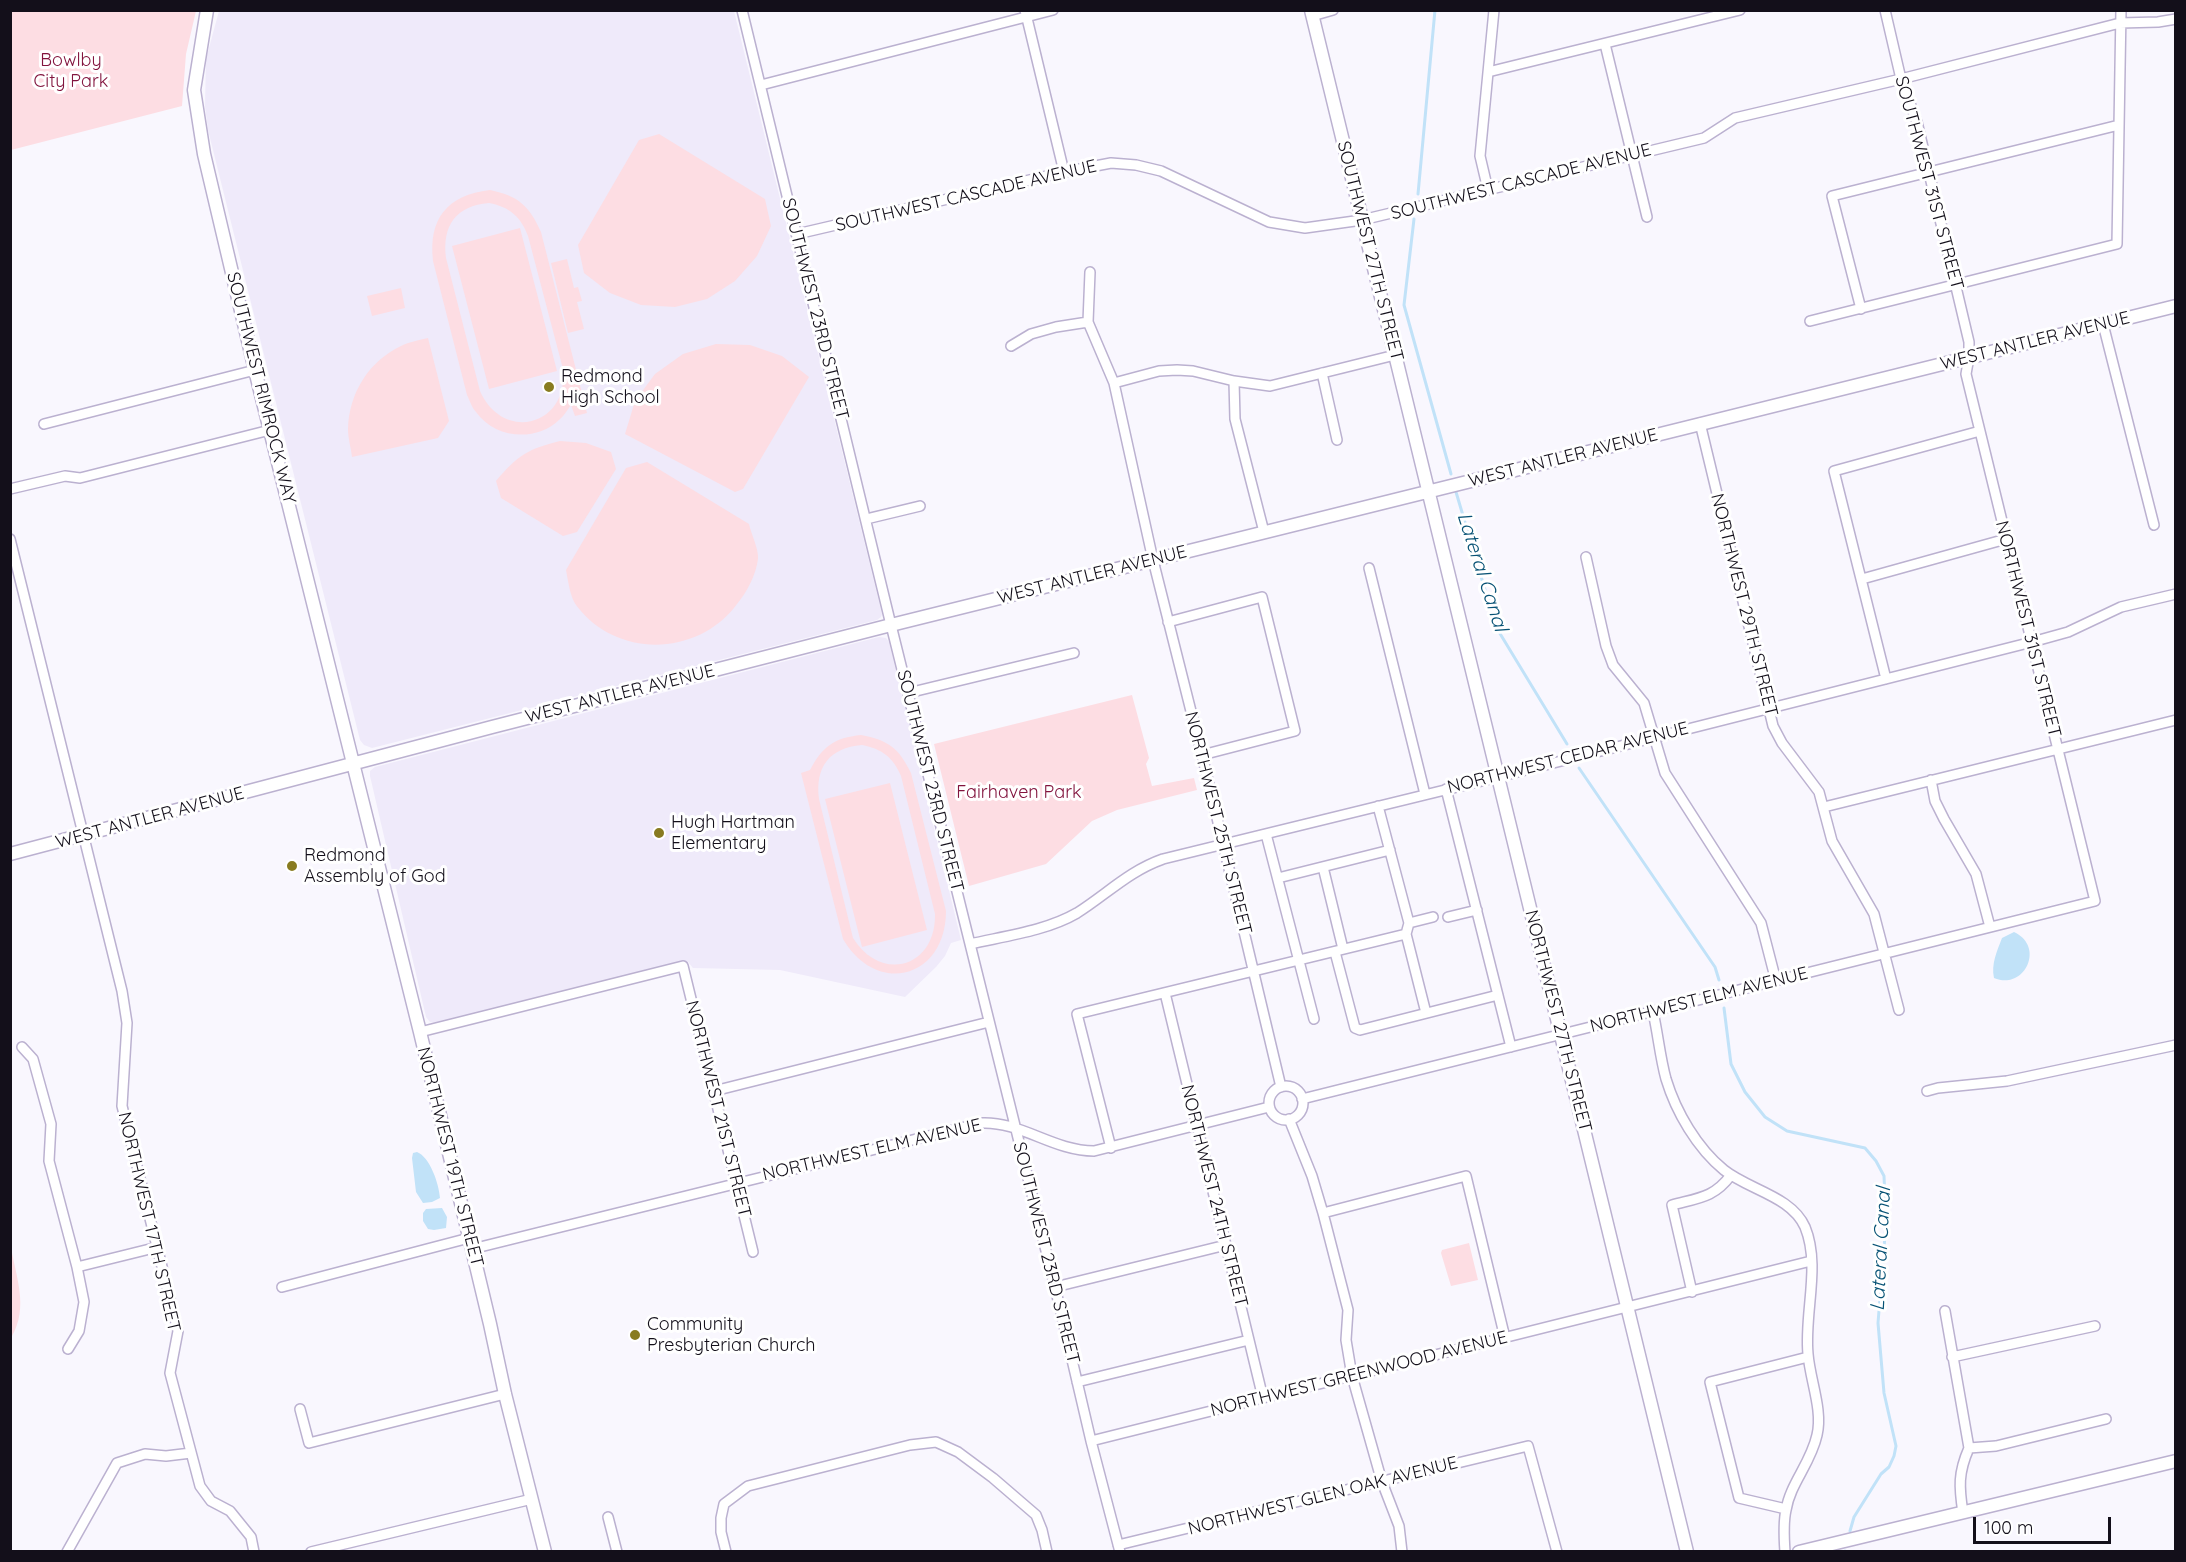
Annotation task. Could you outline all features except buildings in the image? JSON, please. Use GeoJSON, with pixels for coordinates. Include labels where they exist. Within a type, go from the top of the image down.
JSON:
{"type":"FeatureCollection","features":[{"type":"Feature","properties":{"kind":"street","name":"SOUTHWEST RIMROCK WAY"},"geometry":{"type":"LineString","coordinates":[[207,10],[194,90],[204,154],[255,370],[354,763]]}},
{"type":"Feature","properties":{"kind":"street","name":"SOUTHWEST 23RD STREET"},"geometry":{"type":"LineString","coordinates":[[742,10],[1055,1287],[1090,1441],[1119,1548]]}},
{"type":"Feature","properties":{"kind":"street"},"geometry":{"type":"LineString","coordinates":[[761,85],[1026,14],[1053,10]]}},
{"type":"Feature","properties":{"kind":"street"},"geometry":{"type":"LineString","coordinates":[[1312,13],[1333,10]]}},
{"type":"Feature","properties":{"kind":"street"},"geometry":{"type":"LineString","coordinates":[[1488,190],[1480,156],[1494,10]]}},
{"type":"Feature","properties":{"kind":"street"},"geometry":{"type":"LineString","coordinates":[[1488,72],[1740,10]]}},
{"type":"Feature","properties":{"kind":"street","name":"SOUTHWEST 31ST STREET"},"geometry":{"type":"LineString","coordinates":[[1884,10],[1901,80],[1917,122],[1969,342],[1969,357]]}},
{"type":"Feature","properties":{"kind":"street"},"geometry":{"type":"LineString","coordinates":[[1810,321],[2117,244],[2121,10]]}},
{"type":"Feature","properties":{"kind":"street","name":"SOUTHWEST 27TH STREET"},"geometry":{"type":"LineString","coordinates":[[1312,13],[1428,491]]}},
{"type":"Feature","properties":{"kind":"street"},"geometry":{"type":"LineString","coordinates":[[1026,14],[1064,172]]}},
{"type":"Feature","properties":{"kind":"street","name":"SOUTHWEST CASCADE AVENUE"},"geometry":{"type":"LineString","coordinates":[[797,234],[1111,163],[1136,165],[1161,171],[1269,222],[1305,228],[1362,220],[1704,138],[1735,118],[1901,80],[2120,23],[2175,19]]}},
{"type":"Feature","properties":{"kind":"street"},"geometry":{"type":"LineString","coordinates":[[1605,44],[1647,218]]}},
{"type":"Feature","properties":{"kind":"street"},"geometry":{"type":"LineString","coordinates":[[1861,309],[1832,196],[2119,125]]}},
{"type":"Feature","properties":{"kind":"street"},"geometry":{"type":"LineString","coordinates":[[1011,346],[1031,334],[1088,322],[1090,272]]}},
{"type":"Feature","properties":{"kind":"street","name":"WEST ANTLER AVENUE"},"geometry":{"type":"LineString","coordinates":[[10,854],[891,625],[2175,306]]}},
{"type":"Feature","properties":{"kind":"street","name":"NORTHWEST 25TH STREET"},"geometry":{"type":"LineString","coordinates":[[1088,322],[1114,383],[1153,560],[1224,844],[1281,1087]]}},
{"type":"Feature","properties":{"kind":"street"},"geometry":{"type":"LineString","coordinates":[[2103,324],[2154,525]]}},
{"type":"Feature","properties":{"kind":"street"},"geometry":{"type":"LineString","coordinates":[[1114,383],[1159,371],[1177,370],[1270,386],[1395,355]]}},
{"type":"Feature","properties":{"kind":"street","name":"NORTHWEST 31ST STREET"},"geometry":{"type":"LineString","coordinates":[[1969,357],[1966,374],[2095,901]]}},
{"type":"Feature","properties":{"kind":"street"},"geometry":{"type":"LineString","coordinates":[[44,424],[255,370]]}},
{"type":"Feature","properties":{"kind":"street"},"geometry":{"type":"LineString","coordinates":[[1322,373],[1337,440]]}},
{"type":"Feature","properties":{"kind":"street"},"geometry":{"type":"LineString","coordinates":[[1234,381],[1235,419],[1264,532]]}},
{"type":"Feature","properties":{"kind":"street","name":"NORTHWEST 29TH STREET"},"geometry":{"type":"LineString","coordinates":[[1700,423],[1773,726],[1782,743],[1819,792],[1832,841],[1874,914],[1899,1010]]}},
{"type":"Feature","properties":{"kind":"street"},"geometry":{"type":"LineString","coordinates":[[10,489],[65,476],[80,478],[270,430]]}},
{"type":"Feature","properties":{"kind":"street"},"geometry":{"type":"LineString","coordinates":[[1886,679],[1863,579],[1834,471],[1980,431]]}},
{"type":"Feature","properties":{"kind":"street","name":"NORTHWEST 27TH STREET"},"geometry":{"type":"LineString","coordinates":[[1428,491],[1687,1551]]}},
{"type":"Feature","properties":{"kind":"street"},"geometry":{"type":"LineString","coordinates":[[866,519],[920,506]]}},
{"type":"Feature","properties":{"kind":"street","name":"NORTHWEST 17TH STREET"},"geometry":{"type":"LineString","coordinates":[[10,539],[122,991],[128,1023],[122,1106],[178,1331],[170,1373],[200,1486],[210,1501],[230,1511],[251,1537],[254,1551]]}},
{"type":"Feature","properties":{"kind":"street"},"geometry":{"type":"LineString","coordinates":[[1863,579],[2006,539]]}},
{"type":"Feature","properties":{"kind":"street"},"geometry":{"type":"LineString","coordinates":[[1586,557],[1606,646],[1613,665],[1644,703],[1665,773],[1761,923],[1776,981]]}},
{"type":"Feature","properties":{"kind":"street"},"geometry":{"type":"LineString","coordinates":[[1369,568],[1425,794]]}},
{"type":"Feature","properties":{"kind":"street","name":"NORTHWEST CEDAR AVENUE"},"geometry":{"type":"LineString","coordinates":[[970,944],[1053,924],[1076,913],[1144,866],[1163,859],[2032,642],[2068,632],[2121,607],[2175,594]]}},
{"type":"Feature","properties":{"kind":"street"},"geometry":{"type":"LineString","coordinates":[[1168,622],[1262,597],[1295,730],[1202,755]]}},
{"type":"Feature","properties":{"kind":"street"},"geometry":{"type":"LineString","coordinates":[[908,693],[1074,653]]}},
{"type":"Feature","properties":{"kind":"street"},"geometry":{"type":"LineString","coordinates":[[1824,807],[2175,720]]}},
{"type":"Feature","properties":{"kind":"street","name":"NORTHWEST 19TH STREET"},"geometry":{"type":"LineString","coordinates":[[354,763],[471,1243],[505,1394],[545,1551]]}},
{"type":"Feature","properties":{"kind":"street"},"geometry":{"type":"LineString","coordinates":[[1931,780],[1935,801],[1976,874],[1989,927]]}},
{"type":"Feature","properties":{"kind":"street"},"geometry":{"type":"LineString","coordinates":[[1446,789],[1511,1047]]}},
{"type":"Feature","properties":{"kind":"street"},"geometry":{"type":"LineString","coordinates":[[1378,806],[1409,923],[1406,934],[1426,1013]]}},
{"type":"Feature","properties":{"kind":"street"},"geometry":{"type":"LineString","coordinates":[[1266,834],[1314,1019]]}},
{"type":"Feature","properties":{"kind":"street"},"geometry":{"type":"LineString","coordinates":[[1278,878],[1390,850]]}},
{"type":"Feature","properties":{"kind":"street"},"geometry":{"type":"LineString","coordinates":[[1323,867],[1355,1028],[1360,1030],[1498,995]]}},
{"type":"Feature","properties":{"kind":"street","name":"NORTHWEST ELM AVENUE"},"geometry":{"type":"LineString","coordinates":[[1302,1099],[2095,901]]}},
{"type":"Feature","properties":{"kind":"street"},"geometry":{"type":"LineString","coordinates":[[1448,917],[1477,910]]}},
{"type":"Feature","properties":{"kind":"street"},"geometry":{"type":"LineString","coordinates":[[1409,923],[1432,917]]}},
{"type":"Feature","properties":{"kind":"street"},"geometry":{"type":"LineString","coordinates":[[1111,1148],[1077,1014],[1406,934]]}},
{"type":"Feature","properties":{"kind":"street","name":"NORTHWEST 21ST STREET"},"geometry":{"type":"LineString","coordinates":[[420,1032],[683,966],[753,1252]]}},
{"type":"Feature","properties":{"kind":"street","name":"NORTHWEST 24TH STREET"},"geometry":{"type":"LineString","coordinates":[[1165,993],[1263,1398]]}},
{"type":"Feature","properties":{"kind":"street"},"geometry":{"type":"LineString","coordinates":[[1653,1012],[1666,1079],[1690,1130],[1709,1155],[1731,1174],[1792,1209],[1803,1224],[1810,1242],[1807,1338],[1818,1432],[1813,1452],[1798,1478],[1786,1509],[1785,1551]]}},
{"type":"Feature","properties":{"kind":"street"},"geometry":{"type":"LineString","coordinates":[[714,1091],[989,1022]]}},
{"type":"Feature","properties":{"kind":"street"},"geometry":{"type":"LineString","coordinates":[[1927,1091],[2007,1081],[2175,1045]]}},
{"type":"Feature","properties":{"kind":"street"},"geometry":{"type":"LineString","coordinates":[[22,1047],[33,1059],[51,1124],[49,1161],[84,1302],[79,1331],[68,1349]]}},
{"type":"Feature","properties":{"kind":"street"},"geometry":{"type":"LineString","coordinates":[[1286,1086],[1296,1090],[1302,1099],[1301,1110],[1289,1119],[1284,1120],[1274,1116],[1269,1107],[1272,1092],[1281,1087],[1286,1086]]}},
{"type":"Feature","properties":{"kind":"street","name":"NORTHWEST ELM AVENUE"},"geometry":{"type":"LineString","coordinates":[[282,1287],[736,1183],[981,1123],[997,1122],[1078,1151],[1094,1151],[1269,1107]]}},
{"type":"Feature","properties":{"kind":"street"},"geometry":{"type":"LineString","coordinates":[[1289,1119],[1312,1176],[1323,1213],[1348,1310],[1346,1340],[1352,1376],[1382,1482],[1399,1526],[1402,1551]]}},
{"type":"Feature","properties":{"kind":"street"},"geometry":{"type":"LineString","coordinates":[[1692,1292],[1672,1204],[1710,1195],[1721,1188],[1731,1174]]}},
{"type":"Feature","properties":{"kind":"street"},"geometry":{"type":"LineString","coordinates":[[1323,1213],[1466,1176],[1505,1338]]}},
{"type":"Feature","properties":{"kind":"street"},"geometry":{"type":"LineString","coordinates":[[1055,1287],[1226,1245]]}},
{"type":"Feature","properties":{"kind":"street"},"geometry":{"type":"LineString","coordinates":[[77,1267],[158,1247]]}},
{"type":"Feature","properties":{"kind":"street","name":"NORTHWEST GREENWOOD AVENUE"},"geometry":{"type":"LineString","coordinates":[[1090,1441],[1811,1261]]}},
{"type":"Feature","properties":{"kind":"street"},"geometry":{"type":"LineString","coordinates":[[1946,1311],[1969,1448],[1961,1466],[1960,1476],[1959,1487],[1963,1513]]}},
{"type":"Feature","properties":{"kind":"street"},"geometry":{"type":"LineString","coordinates":[[1953,1357],[2095,1326]]}},
{"type":"Feature","properties":{"kind":"street"},"geometry":{"type":"LineString","coordinates":[[1077,1382],[1249,1340]]}},
{"type":"Feature","properties":{"kind":"street"},"geometry":{"type":"LineString","coordinates":[[1786,1509],[1739,1498],[1710,1382],[1808,1357]]}},
{"type":"Feature","properties":{"kind":"street"},"geometry":{"type":"LineString","coordinates":[[300,1409],[309,1443],[505,1394]]}},
{"type":"Feature","properties":{"kind":"street"},"geometry":{"type":"LineString","coordinates":[[1969,1448],[1996,1446],[2106,1419]]}},
{"type":"Feature","properties":{"kind":"street"},"geometry":{"type":"LineString","coordinates":[[726,1551],[721,1532],[724,1504],[747,1486],[910,1445],[936,1442],[958,1452],[1036,1515],[1047,1551]]}},
{"type":"Feature","properties":{"kind":"street","name":"NORTHWEST GLEN OAK AVENUE"},"geometry":{"type":"LineString","coordinates":[[1119,1548],[1528,1446],[1557,1551]]}},
{"type":"Feature","properties":{"kind":"street"},"geometry":{"type":"LineString","coordinates":[[67,1551],[117,1463],[145,1454],[166,1456],[191,1453]]}},
{"type":"Feature","properties":{"kind":"street"},"geometry":{"type":"LineString","coordinates":[[1799,1551],[2175,1461]]}},
{"type":"Feature","properties":{"kind":"street"},"geometry":{"type":"LineString","coordinates":[[311,1551],[532,1499]]}},
{"type":"Feature","properties":{"kind":"street"},"geometry":{"type":"LineString","coordinates":[[608,1517],[616,1551]]}},
{"type":"Feature","properties":{"kind":"shaded area","name":"Redmond High School"},"geometry":{"type":"Polygon","coordinates":[[[219,11],[734,11],[881,617],[877,620],[372,748],[364,745],[360,740],[208,130],[205,106],[206,59],[219,11]]]}},
{"type":"Feature","properties":{"kind":"shaded area","name":"Hugh Hartman Elementary"},"geometry":{"type":"Polygon","coordinates":[[[879,637],[886,638],[889,642],[961,940],[951,943],[945,956],[936,967],[905,997],[780,970],[693,968],[688,962],[681,961],[435,1023],[430,1022],[426,1017],[370,771],[375,767],[879,637]]]}},
{"type":"Feature","properties":{"kind":"green space","name":"Bowlby City Park"},"geometry":{"type":"Polygon","coordinates":[[[10,11],[196,11],[186,54],[182,106],[11,150],[10,11]]]}},
{"type":"Feature","properties":{"kind":"green space"},"geometry":{"type":"Polygon","coordinates":[[[659,134],[765,199],[771,226],[757,256],[735,281],[707,299],[675,307],[641,305],[610,293],[584,273],[578,245],[639,140],[659,134]]]}},
{"type":"Feature","properties":{"kind":"green space"},"geometry":{"type":"Polygon","coordinates":[[[490,190],[508,195],[522,203],[541,232],[587,413],[575,416],[571,405],[559,420],[539,432],[516,434],[494,428],[475,410],[467,395],[433,261],[432,246],[437,221],[444,212],[462,197],[490,190]],[[489,203],[468,208],[454,219],[446,236],[446,258],[480,391],[490,407],[504,418],[518,422],[532,421],[545,415],[556,404],[562,388],[563,369],[528,236],[522,223],[514,214],[503,207],[489,203]]]}},
{"type":"Feature","properties":{"kind":"green space"},"geometry":{"type":"Polygon","coordinates":[[[520,228],[557,371],[489,389],[452,246],[520,228]]]}},
{"type":"Feature","properties":{"kind":"green space"},"geometry":{"type":"Polygon","coordinates":[[[567,259],[574,288],[578,287],[582,301],[577,302],[584,329],[568,333],[551,263],[567,259]]]}},
{"type":"Feature","properties":{"kind":"green space"},"geometry":{"type":"Polygon","coordinates":[[[401,288],[405,308],[372,316],[367,296],[401,288]]]}},
{"type":"Feature","properties":{"kind":"green space"},"geometry":{"type":"Polygon","coordinates":[[[428,338],[449,421],[438,438],[352,457],[348,432],[349,416],[357,391],[370,369],[390,352],[414,341],[428,338]]]}},
{"type":"Feature","properties":{"kind":"green space"},"geometry":{"type":"Polygon","coordinates":[[[716,344],[750,345],[782,356],[809,377],[743,489],[735,492],[625,434],[635,401],[655,374],[683,354],[716,344]]]}},
{"type":"Feature","properties":{"kind":"green space"},"geometry":{"type":"Polygon","coordinates":[[[560,441],[586,443],[611,452],[616,469],[577,532],[563,536],[501,498],[496,481],[524,454],[560,441]]]}},
{"type":"Feature","properties":{"kind":"green space"},"geometry":{"type":"Polygon","coordinates":[[[647,462],[749,524],[758,555],[748,589],[721,621],[701,634],[679,642],[657,645],[634,642],[613,635],[593,623],[574,602],[566,570],[626,468],[647,462]]]}},
{"type":"Feature","properties":{"kind":"green space","name":"Fairhaven Park"},"geometry":{"type":"Polygon","coordinates":[[[1132,695],[1149,758],[1146,764],[1152,786],[1194,778],[1197,790],[1117,810],[1092,821],[1046,864],[969,886],[934,744],[1132,695]]]}},
{"type":"Feature","properties":{"kind":"green space"},"geometry":{"type":"Polygon","coordinates":[[[861,735],[892,746],[907,764],[946,911],[943,934],[935,952],[922,965],[907,972],[891,973],[873,969],[857,957],[843,939],[801,773],[810,770],[825,749],[836,741],[861,735]],[[862,745],[841,750],[827,761],[819,777],[819,799],[853,938],[865,952],[878,961],[892,964],[905,963],[917,957],[927,947],[933,932],[935,914],[901,776],[886,755],[862,745]]]}},
{"type":"Feature","properties":{"kind":"green space"},"geometry":{"type":"Polygon","coordinates":[[[890,783],[927,930],[862,947],[825,799],[890,783]]]}},
{"type":"Feature","properties":{"kind":"green space"},"geometry":{"type":"Polygon","coordinates":[[[10,1241],[20,1302],[17,1326],[11,1338],[10,1241]]]}},
{"type":"Feature","properties":{"kind":"green space"},"geometry":{"type":"Polygon","coordinates":[[[1469,1243],[1478,1280],[1451,1286],[1442,1250],[1469,1243]]]}},
{"type":"Feature","properties":{"kind":"water"},"geometry":{"type":"Polygon","coordinates":[[[2014,932],[2024,939],[2029,947],[2030,957],[2027,966],[2014,978],[2005,980],[1994,978],[1996,953],[2002,938],[2014,932]]]}},
{"type":"Feature","properties":{"kind":"water"},"geometry":{"type":"Polygon","coordinates":[[[417,1152],[430,1165],[438,1186],[440,1198],[432,1202],[423,1203],[416,1192],[412,1158],[413,1153],[417,1152]]]}},
{"type":"Feature","properties":{"kind":"water"},"geometry":{"type":"Polygon","coordinates":[[[442,1208],[447,1217],[446,1228],[428,1229],[423,1221],[423,1213],[426,1209],[442,1208]]]}},
{"type":"Feature","properties":{"kind":"waterway","name":"Lateral Canal"},"geometry":{"type":"LineString","coordinates":[[1418,194],[1435,10]]}},
{"type":"Feature","properties":{"kind":"waterway","name":"Lateral Canal"},"geometry":{"type":"LineString","coordinates":[[1414,219],[1404,305],[1451,474]]}},
{"type":"Feature","properties":{"kind":"waterway","name":"Lateral Canal"},"geometry":{"type":"LineString","coordinates":[[1456,492],[1496,627],[1567,744]]}},
{"type":"Feature","properties":{"kind":"waterway","name":"Lateral Canal"},"geometry":{"type":"LineString","coordinates":[[1579,768],[1715,967],[1719,980]]}},
{"type":"Feature","properties":{"kind":"waterway","name":"Lateral Canal"},"geometry":{"type":"LineString","coordinates":[[1724,1008],[1731,1064],[1745,1092],[1765,1117],[1787,1131],[1865,1148],[1876,1161],[1884,1176],[1886,1223],[1878,1323],[1884,1393],[1896,1446],[1889,1467],[1881,1474],[1854,1517],[1850,1531]]}},
{"type":"Feature","properties":{"kind":"place","name":"Redmond High School"},"geometry":{"type":"Point","coordinates":[549,387]}},
{"type":"Feature","properties":{"kind":"place","name":"Hugh Hartman Elementary"},"geometry":{"type":"Point","coordinates":[659,833]}},
{"type":"Feature","properties":{"kind":"place","name":"Redmond Assembly of God"},"geometry":{"type":"Point","coordinates":[292,866]}},
{"type":"Feature","properties":{"kind":"place","name":"Community Presbyterian Church"},"geometry":{"type":"Point","coordinates":[635,1335]}}]}
